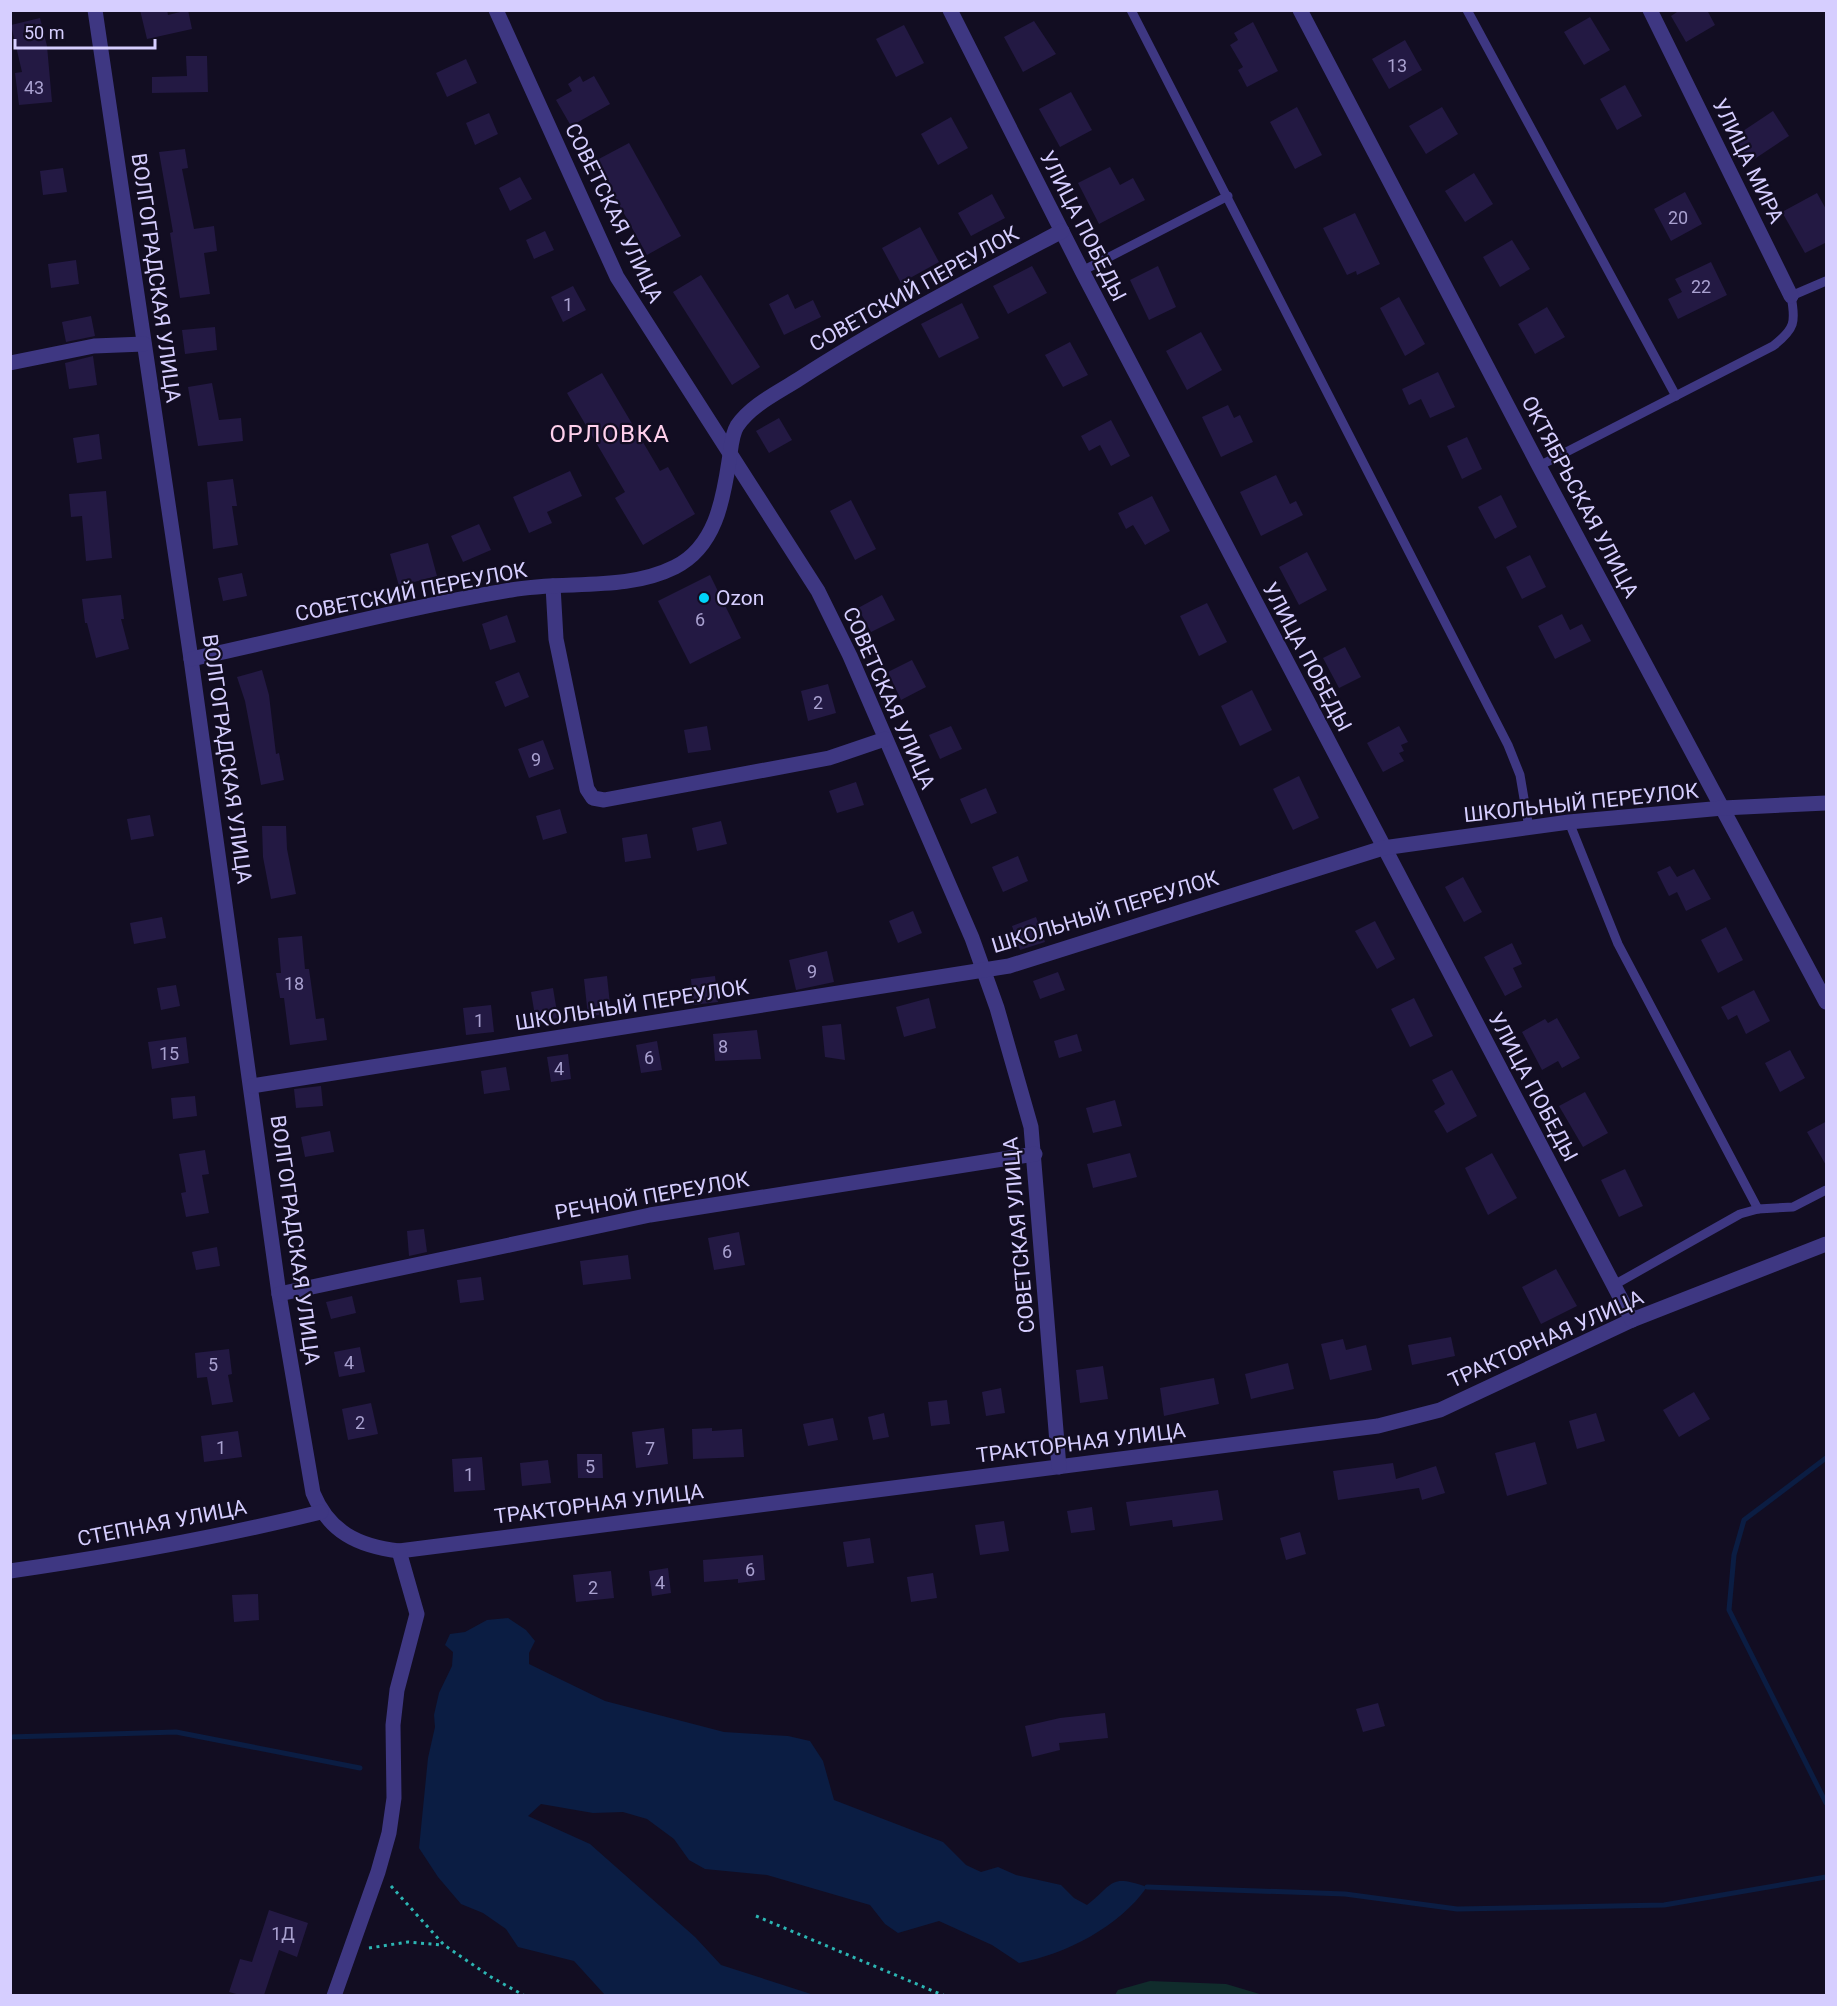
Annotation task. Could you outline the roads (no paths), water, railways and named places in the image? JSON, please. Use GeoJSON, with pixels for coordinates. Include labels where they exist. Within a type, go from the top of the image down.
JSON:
{"type":"FeatureCollection","features":[{"type":"Feature","properties":{"kind":"street","name":"ВОЛГОГРАДСКАЯ УЛИЦА"},"geometry":{"type":"LineString","coordinates":[[95,10],[191,659],[252,1086],[279,1294],[313,1493],[321,1512]]}},
{"type":"Feature","properties":{"kind":"street","name":"СОВЕТСКАЯ УЛИЦА"},"geometry":{"type":"LineString","coordinates":[[496,10],[617,277],[818,591],[885,738],[984,970],[1022,1094],[1035,1154],[1059,1467]]}},
{"type":"Feature","properties":{"kind":"street","name":"УЛИЦА ПОБЕДЫ"},"geometry":{"type":"LineString","coordinates":[[950,10],[1082,271],[1632,1320]]}},
{"type":"Feature","properties":{"kind":"street","name":"ОКТЯБРЬСКАЯ УЛИЦА"},"geometry":{"type":"LineString","coordinates":[[1300,10],[1539,466],[1827,1002]]}},
{"type":"Feature","properties":{"kind":"street","name":"УЛИЦА МИРА"},"geometry":{"type":"LineString","coordinates":[[1650,10],[1791,296]]}},
{"type":"Feature","properties":{"kind":"street","name":"СОВЕТСКИЙ ПЕРЕУЛОК"},"geometry":{"type":"LineString","coordinates":[[191,659],[513,589],[590,585],[651,575],[674,567],[702,547],[711,532],[725,488],[737,426],[759,406],[892,321],[1062,231]]}},
{"type":"Feature","properties":{"kind":"street"},"geometry":{"type":"LineString","coordinates":[[10,363],[94,346],[144,344]]}},
{"type":"Feature","properties":{"kind":"street"},"geometry":{"type":"LineString","coordinates":[[553,586],[556,639],[587,789],[593,798],[604,800],[829,758],[885,738]]}},
{"type":"Feature","properties":{"kind":"street","name":"ШКОЛЬНЫЙ ПЕРЕУЛОК"},"geometry":{"type":"LineString","coordinates":[[252,1086],[1030,961],[1383,848],[1569,822],[1723,808],[1827,803]]}},
{"type":"Feature","properties":{"kind":"street","name":"РЕЧНОЙ ПЕРЕУЛОК"},"geometry":{"type":"LineString","coordinates":[[279,1294],[650,1215],[1035,1154]]}},
{"type":"Feature","properties":{"kind":"street","name":"ТРАКТОРНАЯ УЛИЦА"},"geometry":{"type":"LineString","coordinates":[[321,1512],[331,1523],[360,1543],[399,1551],[1366,1427],[1409,1419],[1440,1410],[1632,1320],[1827,1244]]}},
{"type":"Feature","properties":{"kind":"street","name":"СТЕПНАЯ УЛИЦА"},"geometry":{"type":"LineString","coordinates":[[10,1571],[223,1533],[321,1512]]}},
{"type":"Feature","properties":{"kind":"street"},"geometry":{"type":"LineString","coordinates":[[334,1995],[378,1872],[389,1833],[394,1798],[393,1725],[397,1690],[417,1614],[399,1551]]}},
{"type":"Feature","properties":{"kind":"lane"},"geometry":{"type":"LineString","coordinates":[[1131,10],[1508,745],[1520,774],[1529,828]]}},
{"type":"Feature","properties":{"kind":"lane"},"geometry":{"type":"LineString","coordinates":[[1467,10],[1677,396]]}},
{"type":"Feature","properties":{"kind":"lane"},"geometry":{"type":"LineString","coordinates":[[1082,271],[1228,196]]}},
{"type":"Feature","properties":{"kind":"lane"},"geometry":{"type":"LineString","coordinates":[[1539,466],[1773,346],[1787,335],[1795,320],[1791,296],[1827,281]]}},
{"type":"Feature","properties":{"kind":"lane"},"geometry":{"type":"LineString","coordinates":[[1569,822],[1618,944],[1758,1209]]}},
{"type":"Feature","properties":{"kind":"lane"},"geometry":{"type":"LineString","coordinates":[[1614,1285],[1740,1215],[1758,1209],[1793,1207],[1827,1190]]}},
{"type":"Feature","properties":{"kind":"water"},"geometry":{"type":"Polygon","coordinates":[[[508,1618],[526,1630],[535,1641],[529,1653],[529,1664],[605,1701],[724,1732],[788,1736],[810,1741],[823,1761],[834,1800],[943,1842],[966,1865],[981,1872],[998,1867],[1016,1875],[1061,1885],[1074,1898],[1087,1905],[1108,1886],[1119,1881],[1147,1887],[1122,1914],[1090,1937],[1055,1953],[1019,1963],[992,1945],[939,1921],[898,1933],[885,1924],[870,1905],[767,1875],[705,1869],[689,1860],[674,1839],[647,1819],[623,1812],[593,1813],[541,1804],[528,1816],[590,1844],[695,1937],[721,1965],[814,1995],[605,1995],[574,1961],[518,1947],[506,1929],[483,1913],[461,1904],[438,1877],[419,1848],[428,1758],[435,1727],[434,1715],[439,1693],[452,1666],[453,1652],[445,1645],[450,1634],[465,1632],[487,1620],[508,1618]]]}},
{"type":"Feature","properties":{"kind":"waterway"},"geometry":{"type":"LineString","coordinates":[[1826,1458],[1744,1520],[1734,1555],[1729,1610],[1826,1803]]}},
{"type":"Feature","properties":{"kind":"waterway"},"geometry":{"type":"LineString","coordinates":[[10,1737],[176,1732],[360,1768]]}},
{"type":"Feature","properties":{"kind":"waterway"},"geometry":{"type":"LineString","coordinates":[[1147,1887],[1345,1894],[1457,1909],[1664,1905],[1826,1877]]}},
{"type":"Feature","properties":{"kind":"place","name":"Ozon"},"geometry":{"type":"Point","coordinates":[704,598]}},
{"type":"Feature","properties":{"kind":"district","name":"ОРЛОВКА"},"geometry":{"type":"Point","coordinates":[610,434]}}]}
